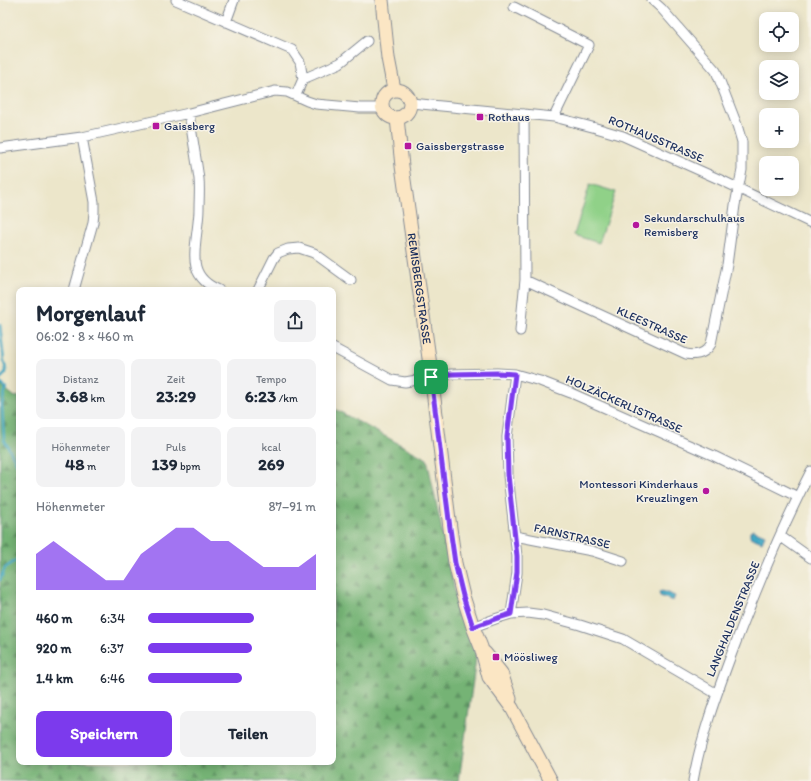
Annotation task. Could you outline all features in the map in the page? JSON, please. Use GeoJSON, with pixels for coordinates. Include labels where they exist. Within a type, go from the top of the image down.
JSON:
{"type":"FeatureCollection","features":[{"type":"Feature","properties":{"kind":"street"},"geometry":{"type":"LineString","coordinates":[[176,0],[292,50],[300,62],[303,79],[296,95]]}},
{"type":"Feature","properties":{"kind":"street"},"geometry":{"type":"LineString","coordinates":[[226,22],[234,0]]}},
{"type":"Feature","properties":{"kind":"street"},"geometry":{"type":"LineString","coordinates":[[382,0],[388,58],[394,90]]}},
{"type":"Feature","properties":{"kind":"street"},"geometry":{"type":"LineString","coordinates":[[652,0],[661,8],[716,71],[742,142],[742,170],[739,189]]}},
{"type":"Feature","properties":{"kind":"street"},"geometry":{"type":"LineString","coordinates":[[514,7],[589,45],[554,117]]}},
{"type":"Feature","properties":{"kind":"street"},"geometry":{"type":"LineString","coordinates":[[303,79],[340,64],[367,41]]}},
{"type":"Feature","properties":{"kind":"street"},"geometry":{"type":"LineString","coordinates":[[394,90],[400,90],[406,93],[411,104],[410,109],[403,117],[397,118],[388,116],[382,108],[383,98],[390,91],[394,90]]}},
{"type":"Feature","properties":{"kind":"street"},"geometry":{"type":"LineString","coordinates":[[0,148],[82,137],[188,113],[275,91],[283,91],[296,95],[316,104],[360,108],[382,108]]}},
{"type":"Feature","properties":{"kind":"street","name":"ROTHAUSSTRASSE"},"geometry":{"type":"LineString","coordinates":[[411,104],[554,117],[623,136],[811,223]]}},
{"type":"Feature","properties":{"kind":"street"},"geometry":{"type":"LineString","coordinates":[[188,113],[199,180],[199,212],[195,259],[196,268],[205,282],[212,287]]}},
{"type":"Feature","properties":{"kind":"street"},"geometry":{"type":"LineString","coordinates":[[520,331],[525,280],[524,114]]}},
{"type":"Feature","properties":{"kind":"street","name":"REMISBERGSTRASSE"},"geometry":{"type":"LineString","coordinates":[[397,118],[402,166],[455,563],[463,596],[489,677],[512,708],[551,781]]}},
{"type":"Feature","properties":{"kind":"street"},"geometry":{"type":"LineString","coordinates":[[75,287],[93,223],[94,212],[94,202],[82,137]]}},
{"type":"Feature","properties":{"kind":"street","name":"KLEESTRASSE"},"geometry":{"type":"LineString","coordinates":[[525,280],[686,354],[702,354],[708,349],[714,334],[727,265],[735,205],[739,189]]}},
{"type":"Feature","properties":{"kind":"street"},"geometry":{"type":"LineString","coordinates":[[260,287],[278,253],[288,249],[299,248],[314,253],[351,280]]}},
{"type":"Feature","properties":{"kind":"street","name":"HOLZÄCKERLISTRASSE"},"geometry":{"type":"LineString","coordinates":[[336,350],[392,380],[404,382],[452,374],[497,373],[515,374],[540,381],[571,393],[714,456],[798,497]]}},
{"type":"Feature","properties":{"kind":"street"},"geometry":{"type":"LineString","coordinates":[[511,614],[517,572],[517,556],[508,475],[507,437],[515,374]]}},
{"type":"Feature","properties":{"kind":"street","name":"LANGHALDENSTRASSE"},"geometry":{"type":"LineString","coordinates":[[693,781],[697,758],[717,694],[746,616],[780,536],[811,471]]}},
{"type":"Feature","properties":{"kind":"street","name":"FARNSTRASSE"},"geometry":{"type":"LineString","coordinates":[[515,536],[592,551],[623,561]]}},
{"type":"Feature","properties":{"kind":"street"},"geometry":{"type":"LineString","coordinates":[[780,536],[811,558]]}},
{"type":"Feature","properties":{"kind":"street"},"geometry":{"type":"LineString","coordinates":[[473,627],[511,614],[528,613],[543,615],[580,625],[623,639],[717,694]]}},
{"type":"Feature","properties":{"kind":"green space"},"geometry":{"type":"Polygon","coordinates":[[[590,184],[616,192],[599,243],[574,235],[590,184]]]}},
{"type":"Feature","properties":{"kind":"green space"},"geometry":{"type":"Polygon","coordinates":[[[0,385],[16,397],[16,765],[336,765],[336,410],[427,459],[457,602],[477,651],[459,781],[0,781],[0,385]]]}},
{"type":"Feature","properties":{"kind":"water"},"geometry":{"type":"Polygon","coordinates":[[[753,530],[765,535],[762,542],[750,537],[750,532],[753,530]]]}},
{"type":"Feature","properties":{"kind":"water"},"geometry":{"type":"Polygon","coordinates":[[[662,591],[675,596],[673,601],[660,596],[659,592],[662,591]]]}},
{"type":"Feature","properties":{"kind":"waterway"},"geometry":{"type":"LineString","coordinates":[[0,325],[6,369],[6,373],[0,379]]}},
{"type":"Feature","properties":{"kind":"waterway"},"geometry":{"type":"LineString","coordinates":[[0,383],[6,388],[2,404],[4,439],[16,462]]}},
{"type":"Feature","properties":{"kind":"waterway"},"geometry":{"type":"LineString","coordinates":[[0,580],[5,568],[16,560]]}},
{"type":"Feature","properties":{"kind":"place","name":"Rothaus"},"geometry":{"type":"Point","coordinates":[480,117]}},
{"type":"Feature","properties":{"kind":"place","name":"Gaissberg"},"geometry":{"type":"Point","coordinates":[156,126]}},
{"type":"Feature","properties":{"kind":"place","name":"Gaissbergstrasse"},"geometry":{"type":"Point","coordinates":[408,146]}},
{"type":"Feature","properties":{"kind":"place","name":"Sekundarschulhaus Remisberg"},"geometry":{"type":"Point","coordinates":[636,225]}},
{"type":"Feature","properties":{"kind":"place","name":"Montessori Kinderhaus Kreuzlingen"},"geometry":{"type":"Point","coordinates":[706,491]}},
{"type":"Feature","properties":{"kind":"place","name":"Möösliweg"},"geometry":{"type":"Point","coordinates":[496,657]}},
{"type":"Feature","properties":{"kind":"route"},"geometry":{"type":"LineString","coordinates":[[452,374],[515,374],[507,437],[508,475],[517,556],[517,572],[511,614],[473,627],[463,596],[455,563],[431,377],[452,374]]}}]}
